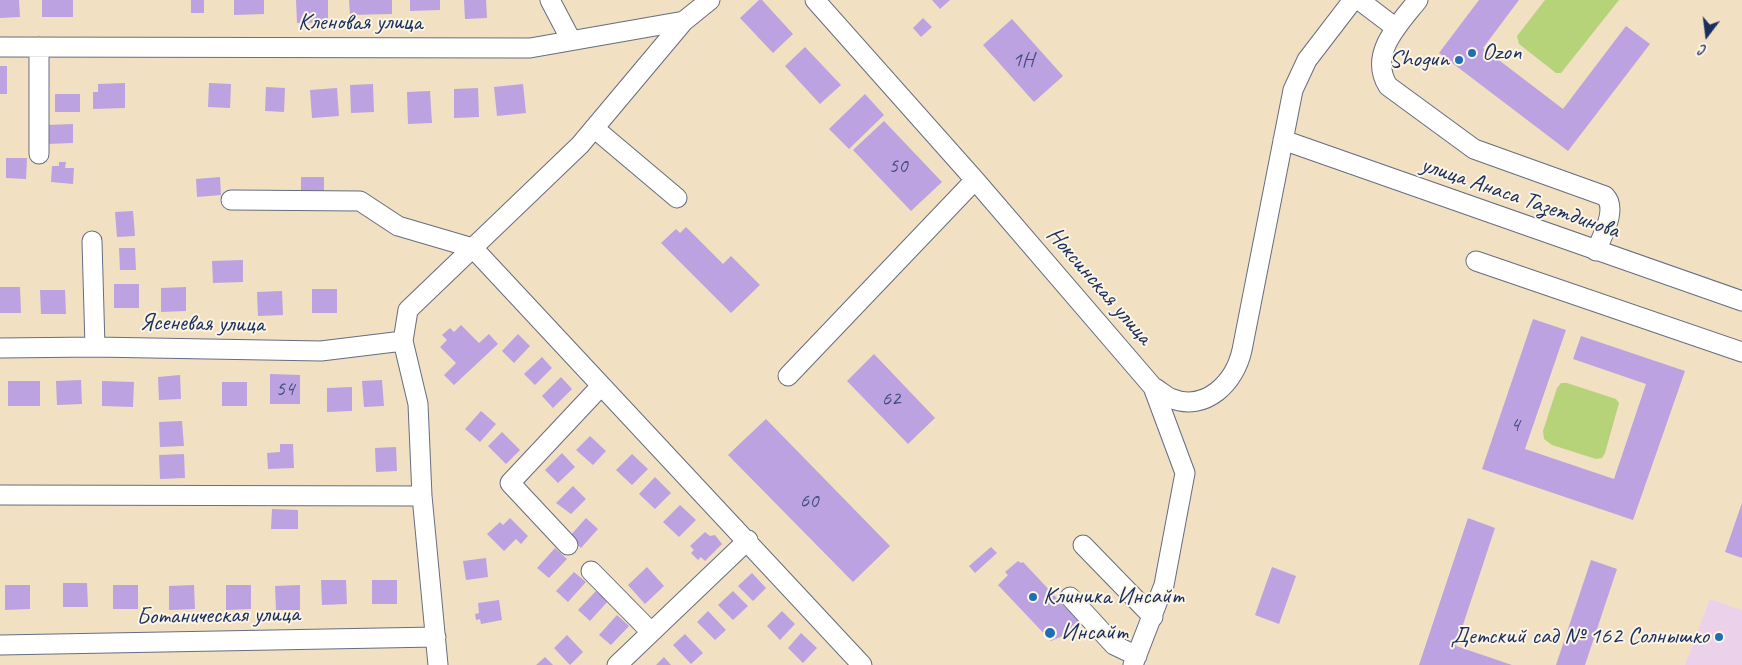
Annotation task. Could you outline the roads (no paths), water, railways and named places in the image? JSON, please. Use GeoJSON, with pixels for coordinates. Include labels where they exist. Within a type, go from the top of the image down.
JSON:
{"type":"FeatureCollection","features":[{"type":"Feature","properties":{"kind":"street"},"geometry":{"type":"LineString","coordinates":[[550,0],[571,40]]}},
{"type":"Feature","properties":{"kind":"street","name":"Кленовая улица"},"geometry":{"type":"LineString","coordinates":[[0,47],[530,48],[684,21],[710,0]]}},
{"type":"Feature","properties":{"kind":"street"},"geometry":{"type":"LineString","coordinates":[[1153,387],[1170,398],[1187,401],[1205,399],[1227,384],[1235,373],[1242,350],[1291,98],[1299,75],[1307,60],[1352,0]]}},
{"type":"Feature","properties":{"kind":"street"},"geometry":{"type":"LineString","coordinates":[[1359,0],[1396,28]]}},
{"type":"Feature","properties":{"kind":"street"},"geometry":{"type":"LineString","coordinates":[[1418,0],[1386,43],[1382,56],[1382,71],[1388,86],[1474,149],[1605,196],[1611,206],[1596,251]]}},
{"type":"Feature","properties":{"kind":"street","name":"Ноксинская улица"},"geometry":{"type":"LineString","coordinates":[[821,2],[1153,387],[1185,473],[1164,585],[1135,661]]}},
{"type":"Feature","properties":{"kind":"street"},"geometry":{"type":"LineString","coordinates":[[438,665],[422,496],[418,404],[403,341],[408,310],[580,145],[684,21]]}},
{"type":"Feature","properties":{"kind":"street"},"geometry":{"type":"LineString","coordinates":[[39,47],[39,154]]}},
{"type":"Feature","properties":{"kind":"street"},"geometry":{"type":"LineString","coordinates":[[594,128],[678,198]]}},
{"type":"Feature","properties":{"kind":"street","name":"улица Анаса Тазетдинова"},"geometry":{"type":"LineString","coordinates":[[1283,140],[1742,301]]}},
{"type":"Feature","properties":{"kind":"street"},"geometry":{"type":"LineString","coordinates":[[788,376],[975,180]]}},
{"type":"Feature","properties":{"kind":"street"},"geometry":{"type":"LineString","coordinates":[[231,200],[360,201],[398,226],[473,248],[748,540],[862,665]]}},
{"type":"Feature","properties":{"kind":"street"},"geometry":{"type":"LineString","coordinates":[[92,241],[95,347]]}},
{"type":"Feature","properties":{"kind":"street"},"geometry":{"type":"LineString","coordinates":[[1476,261],[1742,352]]}},
{"type":"Feature","properties":{"kind":"street","name":"Ясеневая улица"},"geometry":{"type":"LineString","coordinates":[[0,348],[95,347],[321,351],[403,341]]}},
{"type":"Feature","properties":{"kind":"street"},"geometry":{"type":"LineString","coordinates":[[568,546],[510,483],[601,386]]}},
{"type":"Feature","properties":{"kind":"street"},"geometry":{"type":"LineString","coordinates":[[0,495],[422,496]]}},
{"type":"Feature","properties":{"kind":"street"},"geometry":{"type":"LineString","coordinates":[[617,665],[748,540]]}},
{"type":"Feature","properties":{"kind":"street"},"geometry":{"type":"LineString","coordinates":[[1083,545],[1153,617]]}},
{"type":"Feature","properties":{"kind":"street"},"geometry":{"type":"LineString","coordinates":[[591,571],[651,632]]}},
{"type":"Feature","properties":{"kind":"street"},"geometry":{"type":"LineString","coordinates":[[1070,597],[1114,645],[1135,661]]}},
{"type":"Feature","properties":{"kind":"street","name":"Ботаническая улица"},"geometry":{"type":"LineString","coordinates":[[0,645],[436,637]]}},
{"type":"Feature","properties":{"kind":"place","name":"Ozon"},"geometry":{"type":"Point","coordinates":[1472,53]}},
{"type":"Feature","properties":{"kind":"place","name":"Shogun"},"geometry":{"type":"Point","coordinates":[1459,60]}},
{"type":"Feature","properties":{"kind":"place","name":"Клиника Инсайт"},"geometry":{"type":"Point","coordinates":[1033,597]}},
{"type":"Feature","properties":{"kind":"place","name":"Инсайт"},"geometry":{"type":"Point","coordinates":[1050,633]}},
{"type":"Feature","properties":{"kind":"place","name":"Детский сад № 162 Солнышко"},"geometry":{"type":"Point","coordinates":[1719,637]}}]}
